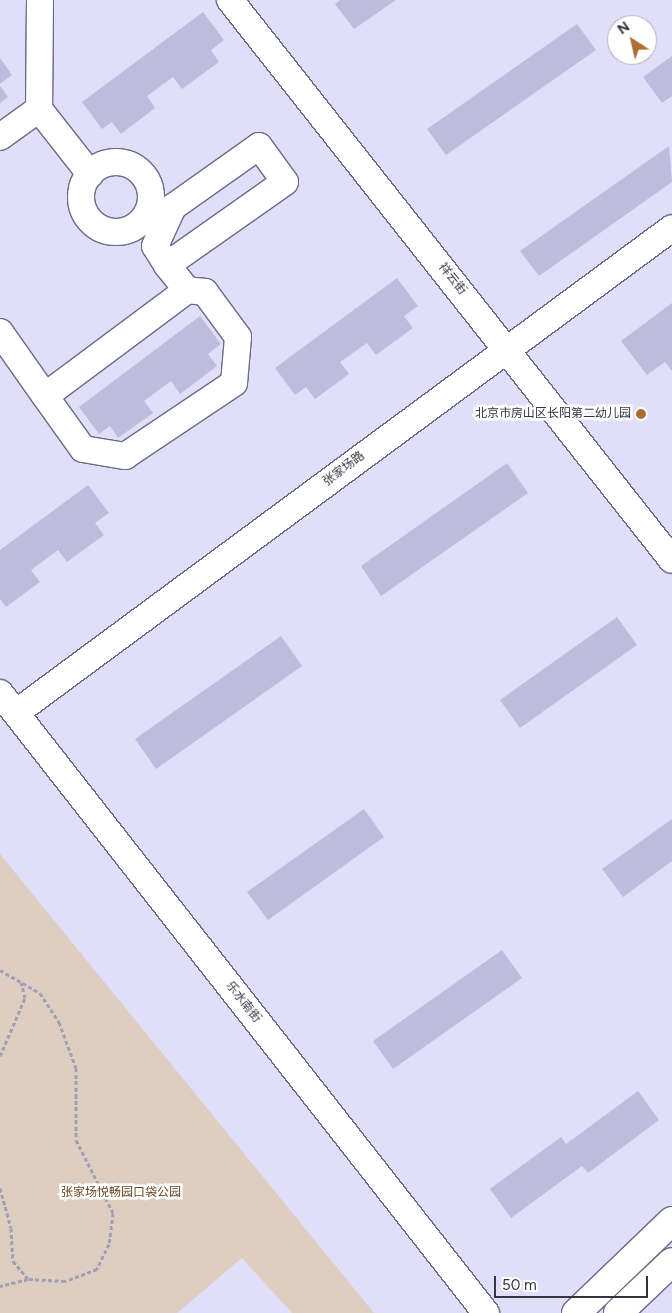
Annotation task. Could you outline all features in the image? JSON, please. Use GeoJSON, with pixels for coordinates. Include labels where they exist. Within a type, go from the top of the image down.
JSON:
{"type":"FeatureCollection","features":[{"type":"Feature","properties":{"kind":"main road"},"geometry":{"type":"LineString","coordinates":[[576,1313],[672,1222]]}},
{"type":"Feature","properties":{"kind":"main road"},"geometry":{"type":"LineString","coordinates":[[618,1313],[672,1262]]}},
{"type":"Feature","properties":{"kind":"street"},"geometry":{"type":"LineString","coordinates":[[40,0],[38,109],[90,174]]}},
{"type":"Feature","properties":{"kind":"street","name":"祥云街"},"geometry":{"type":"LineString","coordinates":[[230,0],[507,348],[672,560]]}},
{"type":"Feature","properties":{"kind":"street"},"geometry":{"type":"LineString","coordinates":[[0,137],[38,109]]}},
{"type":"Feature","properties":{"kind":"street"},"geometry":{"type":"LineString","coordinates":[[167,265],[285,182],[259,146],[173,207],[153,225],[122,232],[109,232],[93,223],[82,208],[81,196],[90,174],[108,162],[119,162],[139,170],[146,178],[152,199],[153,225],[155,246],[167,265],[187,290]]}},
{"type":"Feature","properties":{"kind":"street","name":"张家场路"},"geometry":{"type":"LineString","coordinates":[[17,712],[507,348],[672,228]]}},
{"type":"Feature","properties":{"kind":"street"},"geometry":{"type":"LineString","coordinates":[[0,332],[83,449],[125,456],[234,382],[238,337],[205,292],[187,290],[46,396]]}},
{"type":"Feature","properties":{"kind":"street","name":"乐水南街"},"geometry":{"type":"LineString","coordinates":[[0,692],[486,1313]]}},
{"type":"Feature","properties":{"kind":"path"},"geometry":{"type":"LineString","coordinates":[[0,970],[40,993],[59,1022],[76,1068],[76,1140],[113,1213],[109,1244],[97,1270],[66,1281],[28,1279],[0,1286]]}},
{"type":"Feature","properties":{"kind":"path"},"geometry":{"type":"LineString","coordinates":[[0,1056],[25,998],[21,982]]}},
{"type":"Feature","properties":{"kind":"path"},"geometry":{"type":"LineString","coordinates":[[0,1188],[11,1228],[13,1261],[28,1279]]}},
{"type":"Feature","properties":{"kind":"green space","name":"张家场悦畅园口袋公园"},"geometry":{"type":"Polygon","coordinates":[[[0,854],[374,1313],[292,1313],[242,1258],[177,1313],[0,1313],[0,854]]]}},
{"type":"Feature","properties":{"kind":"building"},"geometry":{"type":"Polygon","coordinates":[[[340,0],[396,0],[354,29],[335,4],[340,0]]]}},
{"type":"Feature","properties":{"kind":"building"},"geometry":{"type":"Polygon","coordinates":[[[203,12],[224,40],[211,50],[219,62],[182,89],[173,77],[147,96],[155,108],[121,134],[112,122],[102,129],[82,102],[203,12]]]}},
{"type":"Feature","properties":{"kind":"building"},"geometry":{"type":"Polygon","coordinates":[[[577,24],[596,50],[446,155],[427,129],[577,24]]]}},
{"type":"Feature","properties":{"kind":"building"},"geometry":{"type":"Polygon","coordinates":[[[672,56],[672,96],[662,103],[643,77],[672,56]]]}},
{"type":"Feature","properties":{"kind":"building"},"geometry":{"type":"Polygon","coordinates":[[[0,58],[12,75],[0,84],[0,58]]]}},
{"type":"Feature","properties":{"kind":"building"},"geometry":{"type":"Polygon","coordinates":[[[0,86],[8,97],[0,103],[0,86]]]}},
{"type":"Feature","properties":{"kind":"building"},"geometry":{"type":"Polygon","coordinates":[[[669,146],[672,182],[539,276],[520,251],[669,146]]]}},
{"type":"Feature","properties":{"kind":"building"},"geometry":{"type":"Polygon","coordinates":[[[397,278],[418,306],[404,316],[413,328],[376,355],[367,343],[340,362],[349,374],[315,399],[306,387],[295,395],[275,368],[397,278]]]}},
{"type":"Feature","properties":{"kind":"building"},"geometry":{"type":"Polygon","coordinates":[[[672,303],[672,371],[665,362],[647,375],[621,341],[672,303]]]}},
{"type":"Feature","properties":{"kind":"building"},"geometry":{"type":"Polygon","coordinates":[[[200,316],[221,344],[208,354],[217,366],[180,394],[171,381],[144,401],[153,413],[118,438],[110,426],[99,434],[79,407],[200,316]]]}},
{"type":"Feature","properties":{"kind":"building"},"geometry":{"type":"Polygon","coordinates":[[[507,463],[528,493],[381,596],[361,566],[507,463]]]}},
{"type":"Feature","properties":{"kind":"building"},"geometry":{"type":"Polygon","coordinates":[[[88,485],[109,513],[95,523],[104,535],[67,562],[58,550],[31,570],[40,582],[6,607],[0,599],[0,550],[88,485]]]}},
{"type":"Feature","properties":{"kind":"building"},"geometry":{"type":"Polygon","coordinates":[[[617,617],[637,645],[520,728],[500,700],[617,617]]]}},
{"type":"Feature","properties":{"kind":"building"},"geometry":{"type":"Polygon","coordinates":[[[281,636],[302,666],[156,769],[135,739],[281,636]]]}},
{"type":"Feature","properties":{"kind":"building"},"geometry":{"type":"Polygon","coordinates":[[[364,809],[384,837],[268,920],[247,892],[364,809]]]}},
{"type":"Feature","properties":{"kind":"building"},"geometry":{"type":"Polygon","coordinates":[[[672,819],[672,861],[623,897],[602,869],[672,819]]]}},
{"type":"Feature","properties":{"kind":"building"},"geometry":{"type":"Polygon","coordinates":[[[502,950],[522,978],[393,1069],[373,1041],[502,950]]]}},
{"type":"Feature","properties":{"kind":"building"},"geometry":{"type":"Polygon","coordinates":[[[638,1091],[659,1120],[588,1173],[582,1166],[511,1218],[490,1189],[561,1137],[566,1144],[638,1091]]]}},
{"type":"Feature","properties":{"kind":"place","name":"北京市房山区长阳第二幼儿园"},"geometry":{"type":"Point","coordinates":[641,414]}}]}
